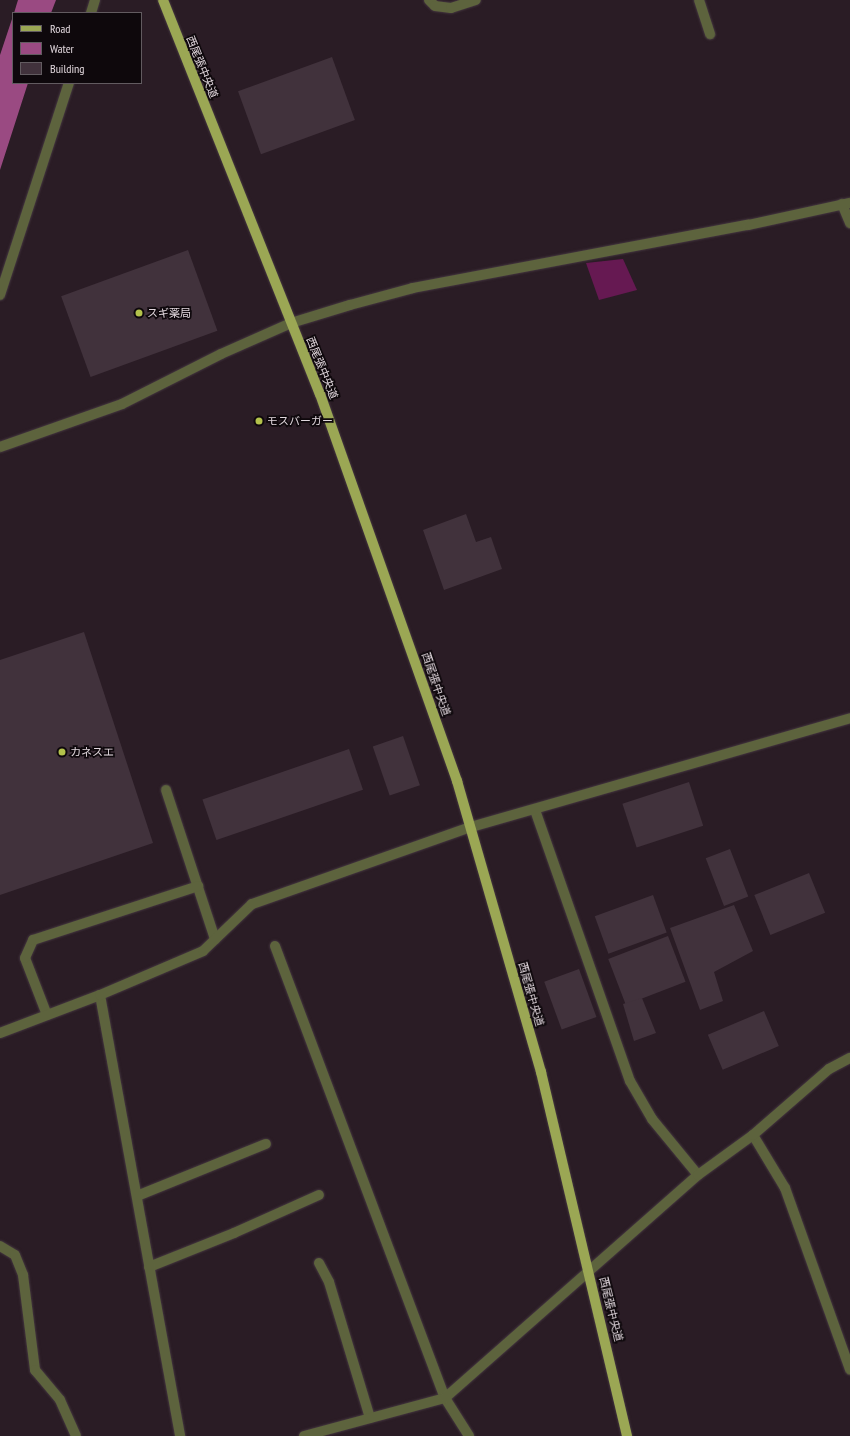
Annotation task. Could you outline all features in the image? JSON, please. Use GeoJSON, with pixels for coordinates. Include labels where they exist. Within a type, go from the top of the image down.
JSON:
{"type":"FeatureCollection","features":[{"type":"Feature","properties":{"kind":"main road","name":"西尾張中央道"},"geometry":{"type":"LineString","coordinates":[[163,0],[320,394],[457,781],[541,1072],[620,1398],[627,1436]]}},
{"type":"Feature","properties":{"kind":"main road","name":"西尾張中央道"},"geometry":{"type":"LineString","coordinates":[[620,1398],[633,1436]]}},
{"type":"Feature","properties":{"kind":"street"},"geometry":{"type":"LineString","coordinates":[[91,12],[95,0]]}},
{"type":"Feature","properties":{"kind":"street"},"geometry":{"type":"LineString","coordinates":[[429,0],[435,6],[451,8],[476,0]]}},
{"type":"Feature","properties":{"kind":"street"},"geometry":{"type":"LineString","coordinates":[[699,0],[710,34]]}},
{"type":"Feature","properties":{"kind":"street"},"geometry":{"type":"LineString","coordinates":[[0,295],[69,84]]}},
{"type":"Feature","properties":{"kind":"street"},"geometry":{"type":"LineString","coordinates":[[0,448],[122,404],[221,354],[291,323],[413,288],[748,225],[846,203],[850,223]]}},
{"type":"Feature","properties":{"kind":"street"},"geometry":{"type":"LineString","coordinates":[[0,1033],[100,995],[203,950],[252,904],[470,827],[535,810],[850,718]]}},
{"type":"Feature","properties":{"kind":"street"},"geometry":{"type":"LineString","coordinates":[[166,790],[215,939]]}},
{"type":"Feature","properties":{"kind":"street"},"geometry":{"type":"LineString","coordinates":[[535,810],[630,1081],[652,1119],[698,1175]]}},
{"type":"Feature","properties":{"kind":"street"},"geometry":{"type":"LineString","coordinates":[[47,1015],[25,958],[33,940],[198,886]]}},
{"type":"Feature","properties":{"kind":"street"},"geometry":{"type":"LineString","coordinates":[[275,946],[444,1398],[469,1436]]}},
{"type":"Feature","properties":{"kind":"street"},"geometry":{"type":"LineString","coordinates":[[100,995],[180,1436]]}},
{"type":"Feature","properties":{"kind":"street"},"geometry":{"type":"LineString","coordinates":[[304,1436],[444,1398],[698,1175],[753,1135],[829,1069],[850,1058]]}},
{"type":"Feature","properties":{"kind":"street"},"geometry":{"type":"LineString","coordinates":[[753,1135],[785,1188],[850,1370]]}},
{"type":"Feature","properties":{"kind":"street"},"geometry":{"type":"LineString","coordinates":[[137,1196],[266,1144]]}},
{"type":"Feature","properties":{"kind":"street"},"geometry":{"type":"LineString","coordinates":[[149,1267],[234,1233],[319,1195]]}},
{"type":"Feature","properties":{"kind":"street"},"geometry":{"type":"LineString","coordinates":[[0,1246],[15,1255],[23,1275],[35,1370],[60,1400],[76,1436]]}},
{"type":"Feature","properties":{"kind":"street"},"geometry":{"type":"LineString","coordinates":[[318,1263],[329,1282],[370,1418]]}},
{"type":"Feature","properties":{"kind":"shaded area"},"geometry":{"type":"Polygon","coordinates":[[[623,259],[637,290],[599,300],[586,263],[623,259]]]}},
{"type":"Feature","properties":{"kind":"water"},"geometry":{"type":"Polygon","coordinates":[[[18,0],[56,0],[51,12],[14,12],[18,0]]]}},
{"type":"Feature","properties":{"kind":"water"},"geometry":{"type":"Polygon","coordinates":[[[12,19],[12,84],[28,84],[0,170],[0,55],[12,19]]]}},
{"type":"Feature","properties":{"kind":"building"},"geometry":{"type":"Polygon","coordinates":[[[332,57],[355,120],[261,154],[238,91],[332,57]]]}},
{"type":"Feature","properties":{"kind":"building","name":"スギ薬局"},"geometry":{"type":"Polygon","coordinates":[[[188,250],[217,331],[91,377],[61,296],[188,250]]]}},
{"type":"Feature","properties":{"kind":"building"},"geometry":{"type":"Polygon","coordinates":[[[466,514],[476,542],[491,537],[502,569],[444,590],[423,530],[466,514]]]}},
{"type":"Feature","properties":{"kind":"building","name":"カネスエ"},"geometry":{"type":"Polygon","coordinates":[[[84,632],[153,843],[0,895],[0,660],[84,632]]]}},
{"type":"Feature","properties":{"kind":"building"},"geometry":{"type":"Polygon","coordinates":[[[403,736],[420,785],[390,796],[373,746],[403,736]]]}},
{"type":"Feature","properties":{"kind":"building"},"geometry":{"type":"Polygon","coordinates":[[[349,749],[363,790],[216,840],[202,799],[349,749]]]}},
{"type":"Feature","properties":{"kind":"building"},"geometry":{"type":"Polygon","coordinates":[[[689,782],[703,826],[637,847],[622,804],[689,782]]]}},
{"type":"Feature","properties":{"kind":"building"},"geometry":{"type":"Polygon","coordinates":[[[730,849],[748,897],[724,906],[706,858],[730,849]]]}},
{"type":"Feature","properties":{"kind":"building"},"geometry":{"type":"Polygon","coordinates":[[[809,873],[825,913],[770,935],[754,895],[809,873]]]}},
{"type":"Feature","properties":{"kind":"building"},"geometry":{"type":"Polygon","coordinates":[[[653,895],[667,933],[608,954],[595,916],[653,895]]]}},
{"type":"Feature","properties":{"kind":"building"},"geometry":{"type":"Polygon","coordinates":[[[734,905],[753,951],[714,972],[723,1001],[700,1010],[670,928],[734,905]]]}},
{"type":"Feature","properties":{"kind":"building"},"geometry":{"type":"Polygon","coordinates":[[[668,936],[686,982],[626,1005],[608,959],[668,936]]]}},
{"type":"Feature","properties":{"kind":"building"},"geometry":{"type":"Polygon","coordinates":[[[579,969],[596,1017],[562,1030],[544,982],[579,969]]]}},
{"type":"Feature","properties":{"kind":"building"},"geometry":{"type":"Polygon","coordinates":[[[642,998],[656,1033],[634,1041],[623,1004],[642,998]]]}},
{"type":"Feature","properties":{"kind":"building"},"geometry":{"type":"Polygon","coordinates":[[[764,1011],[779,1046],[723,1070],[708,1035],[764,1011]]]}},
{"type":"Feature","properties":{"kind":"place","name":"スギ薬局"},"geometry":{"type":"Point","coordinates":[139,313]}},
{"type":"Feature","properties":{"kind":"place","name":"モスバーガー"},"geometry":{"type":"Point","coordinates":[259,421]}},
{"type":"Feature","properties":{"kind":"place","name":"カネスエ"},"geometry":{"type":"Point","coordinates":[62,752]}}]}
